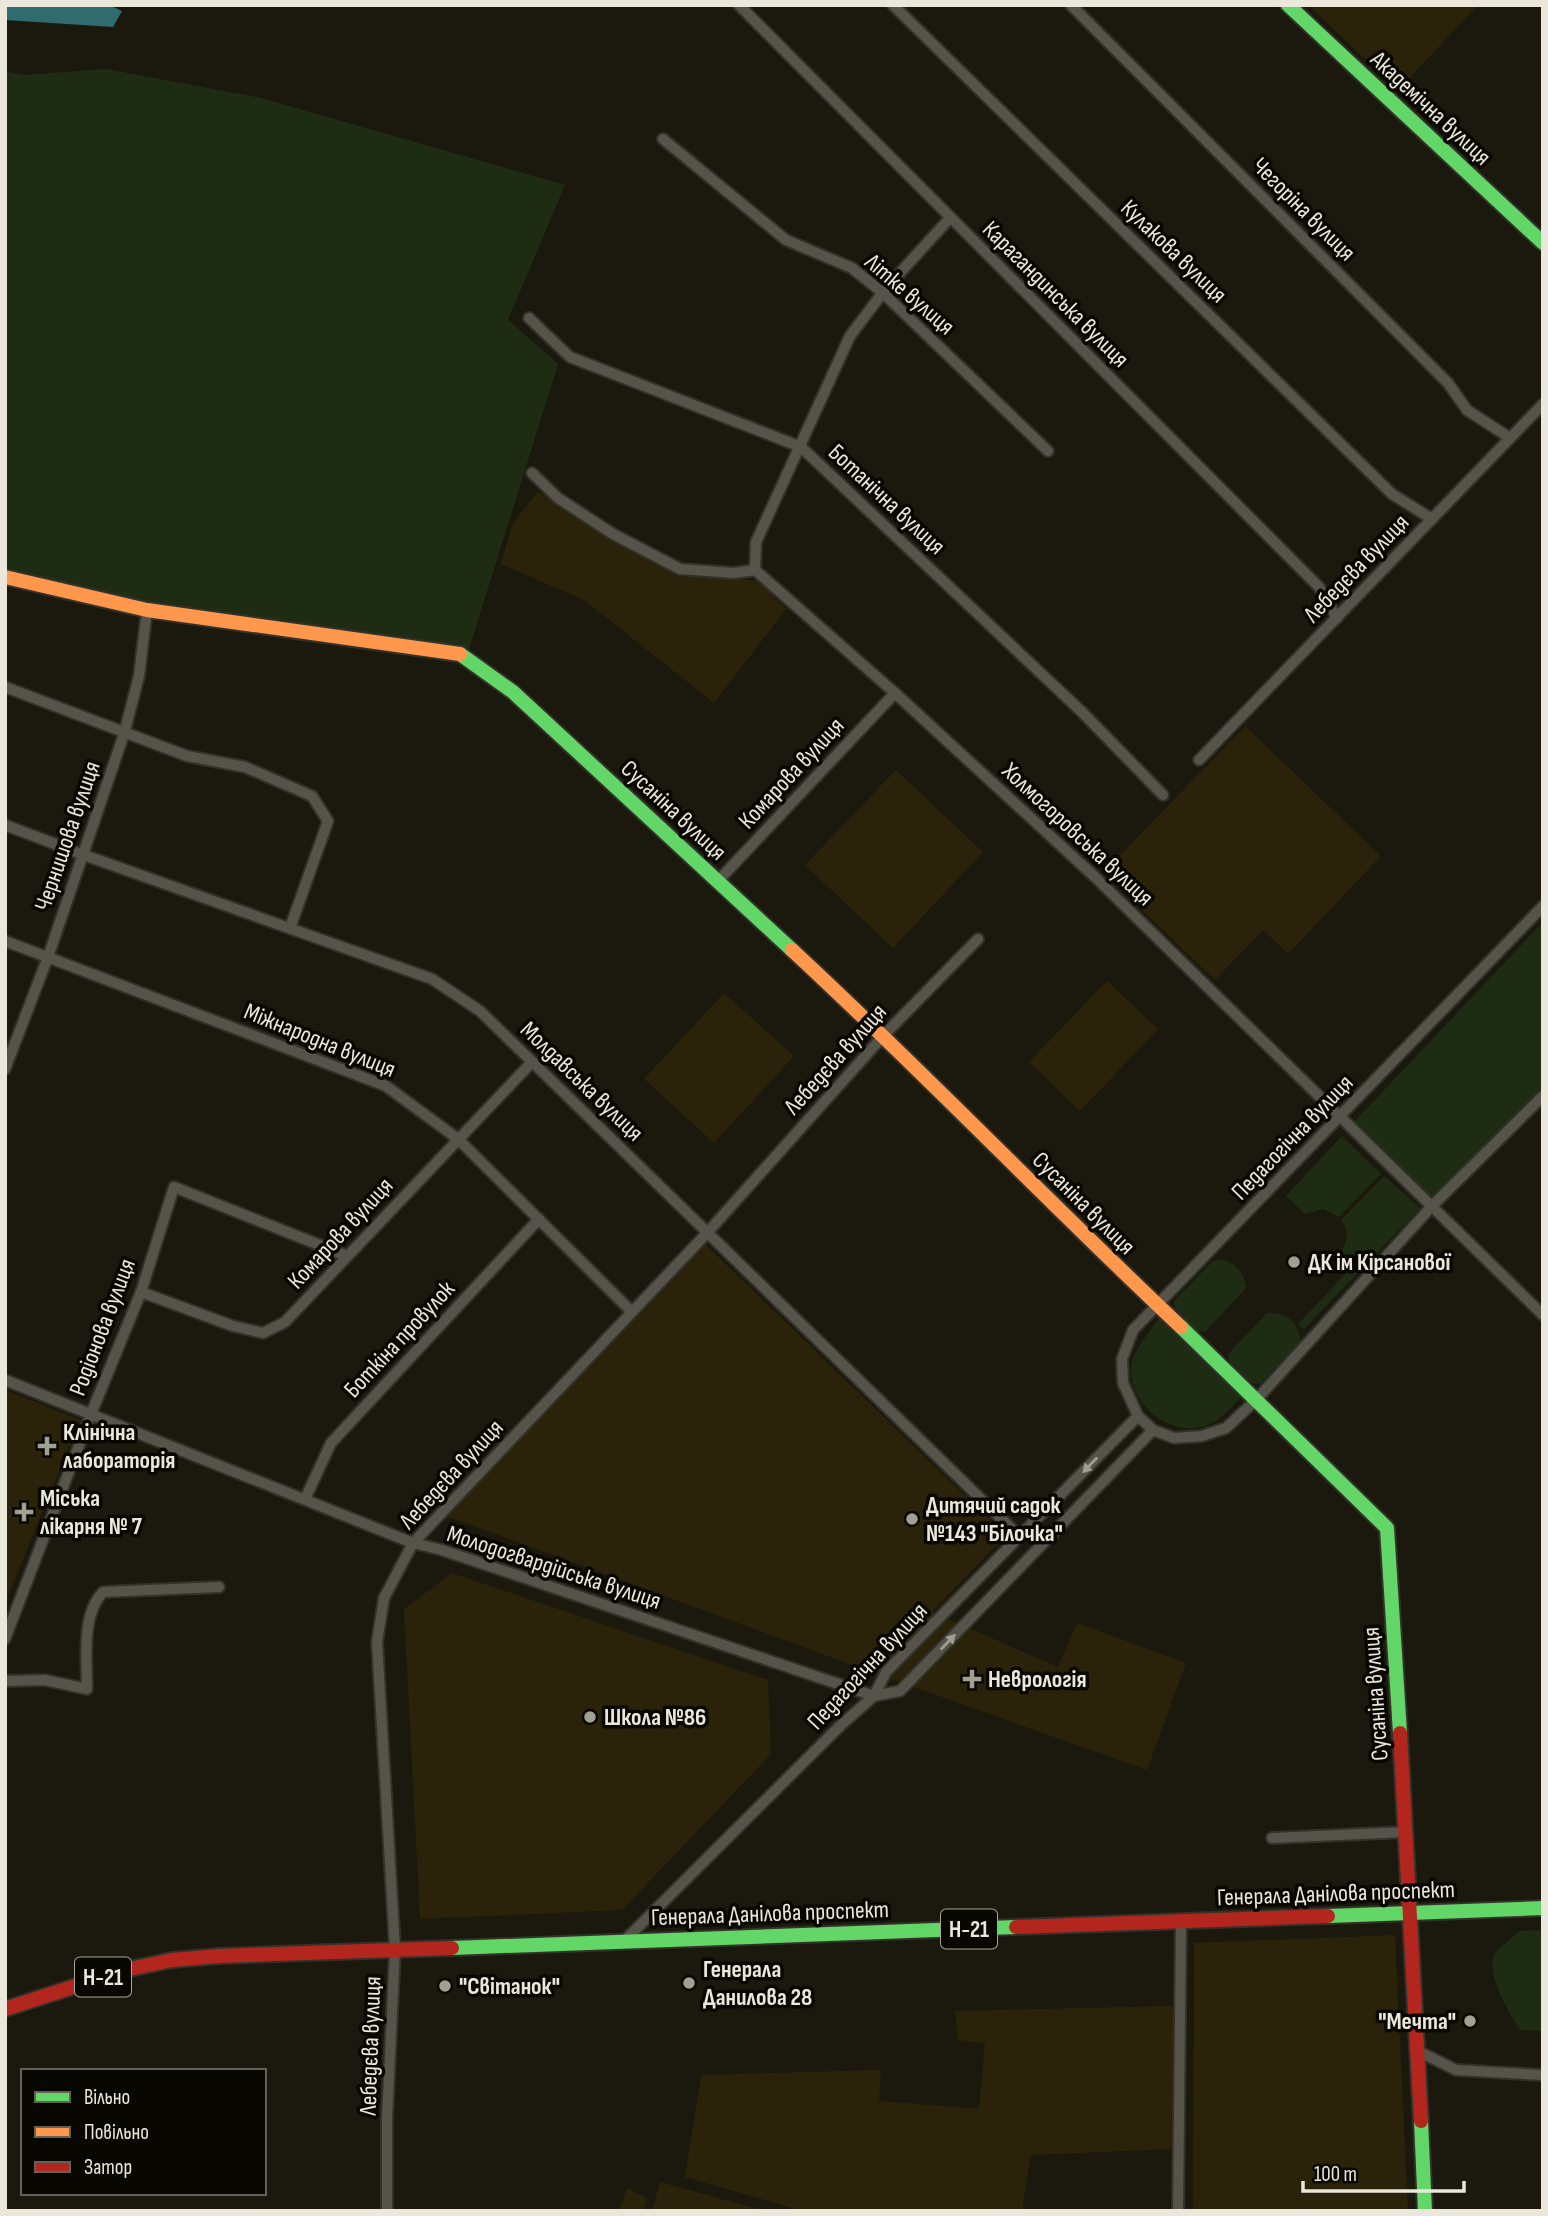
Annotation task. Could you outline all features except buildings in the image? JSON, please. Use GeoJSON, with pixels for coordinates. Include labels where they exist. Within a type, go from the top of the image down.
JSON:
{"type":"FeatureCollection","features":[{"type":"Feature","properties":{"kind":"street","name":"Карагандинська вулиця"},"geometry":{"type":"LineString","coordinates":[[738,5],[1319,587],[1337,618]]}},
{"type":"Feature","properties":{"kind":"street","name":"Кулакова вулиця"},"geometry":{"type":"LineString","coordinates":[[893,5],[1392,494],[1432,519]]}},
{"type":"Feature","properties":{"kind":"street","name":"Чегоріна вулиця"},"geometry":{"type":"LineString","coordinates":[[1071,5],[1448,383],[1467,410],[1510,438]]}},
{"type":"Feature","properties":{"kind":"street","name":"Академічна вулиця"},"geometry":{"type":"LineString","coordinates":[[1288,5],[1543,243]]}},
{"type":"Feature","properties":{"kind":"street","name":"Літке вулиця"},"geometry":{"type":"LineString","coordinates":[[663,139],[786,240],[852,268],[883,293],[1048,450]]}},
{"type":"Feature","properties":{"kind":"street"},"geometry":{"type":"LineString","coordinates":[[532,473],[558,498],[612,534],[680,569],[734,573],[755,570],[756,542],[850,336],[883,293],[950,218]]}},
{"type":"Feature","properties":{"kind":"street","name":"Ботанічна вулиця"},"geometry":{"type":"LineString","coordinates":[[529,318],[570,357],[801,447],[1082,712],[1163,795]]}},
{"type":"Feature","properties":{"kind":"street","name":"Лебедєва вулиця"},"geometry":{"type":"LineString","coordinates":[[1199,760],[1543,404]]}},
{"type":"Feature","properties":{"kind":"street","name":"Холмогоровська вулиця"},"geometry":{"type":"LineString","coordinates":[[755,570],[895,693],[1095,877],[1543,1315]]}},
{"type":"Feature","properties":{"kind":"street"},"geometry":{"type":"LineString","coordinates":[[5,578],[147,610]]}},
{"type":"Feature","properties":{"kind":"street","name":"Сусаніна вулиця"},"geometry":{"type":"LineString","coordinates":[[147,610],[461,654],[513,692],[884,1035],[1082,1234],[1387,1528],[1411,1913],[1425,2211]]}},
{"type":"Feature","properties":{"kind":"street","name":"Чернишова вулиця"},"geometry":{"type":"LineString","coordinates":[[5,1069],[48,957],[124,734],[139,676],[147,610]]}},
{"type":"Feature","properties":{"kind":"street"},"geometry":{"type":"LineString","coordinates":[[5,688],[187,756],[245,767],[312,796],[328,821],[290,928]]}},
{"type":"Feature","properties":{"kind":"street","name":"Комарова вулиця"},"geometry":{"type":"LineString","coordinates":[[718,881],[895,693]]}},
{"type":"Feature","properties":{"kind":"street","name":"Молдавська вулиця"},"geometry":{"type":"LineString","coordinates":[[5,825],[432,979],[480,1011],[1020,1537]]}},
{"type":"Feature","properties":{"kind":"street","name":"Педагогічна вулиця"},"geometry":{"type":"LineString","coordinates":[[900,1691],[1153,1430],[1138,1416],[1123,1383],[1122,1359],[1133,1330],[1543,906]]}},
{"type":"Feature","properties":{"kind":"street","name":"Лебедєва вулиця"},"geometry":{"type":"LineString","coordinates":[[387,2211],[387,2112],[395,1949],[377,1642],[384,1598],[413,1543],[707,1233],[884,1035],[978,939]]}},
{"type":"Feature","properties":{"kind":"street","name":"Міжнародна вулиця"},"geometry":{"type":"LineString","coordinates":[[5,942],[386,1086],[458,1139],[632,1312]]}},
{"type":"Feature","properties":{"kind":"street","name":"Комарова вулиця"},"geometry":{"type":"LineString","coordinates":[[141,1292],[233,1326],[263,1332],[285,1322],[532,1062]]}},
{"type":"Feature","properties":{"kind":"street"},"geometry":{"type":"LineString","coordinates":[[1153,1430],[1174,1438],[1202,1436],[1226,1428],[1256,1400],[1432,1206],[1543,1096]]}},
{"type":"Feature","properties":{"kind":"street","name":"Родіонова вулиця"},"geometry":{"type":"LineString","coordinates":[[5,1639],[141,1292],[174,1187],[346,1256]]}},
{"type":"Feature","properties":{"kind":"street","name":"Боткіна провулок"},"geometry":{"type":"LineString","coordinates":[[305,1499],[331,1443],[539,1219]]}},
{"type":"Feature","properties":{"kind":"street","name":"Молодогвардійська вулиця"},"geometry":{"type":"LineString","coordinates":[[5,1380],[413,1543],[442,1550],[874,1696],[900,1691]]}},
{"type":"Feature","properties":{"kind":"street","name":"Педагогічна вулиця"},"geometry":{"type":"LineString","coordinates":[[624,1941],[841,1725],[874,1696],[886,1672],[1138,1416]]}},
{"type":"Feature","properties":{"kind":"street"},"geometry":{"type":"LineString","coordinates":[[5,1681],[45,1680],[86,1689],[90,1618],[94,1601],[103,1592],[219,1587]]}},
{"type":"Feature","properties":{"kind":"street"},"geometry":{"type":"LineString","coordinates":[[1272,1838],[1406,1832]]}},
{"type":"Feature","properties":{"kind":"street","name":"Генерала Данілова проспект"},"geometry":{"type":"LineString","coordinates":[[5,2009],[125,1970],[173,1960],[395,1949],[1543,1908]]}},
{"type":"Feature","properties":{"kind":"street"},"geometry":{"type":"LineString","coordinates":[[1178,2211],[1181,1921]]}},
{"type":"Feature","properties":{"kind":"street"},"geometry":{"type":"LineString","coordinates":[[1418,2051],[1456,2070],[1543,2074]]}},
{"type":"Feature","properties":{"kind":"shaded area"},"geometry":{"type":"Polygon","coordinates":[[[1308,5],[1478,5],[1398,90],[1308,5]]]}},
{"type":"Feature","properties":{"kind":"shaded area"},"geometry":{"type":"Polygon","coordinates":[[[538,491],[610,538],[679,574],[759,581],[786,609],[714,703],[584,600],[501,564],[512,525],[538,491]]]}},
{"type":"Feature","properties":{"kind":"shaded area"},"geometry":{"type":"Polygon","coordinates":[[[1245,726],[1381,856],[1288,954],[1263,930],[1215,980],[1103,873],[1245,726]]]}},
{"type":"Feature","properties":{"kind":"shaded area"},"geometry":{"type":"Polygon","coordinates":[[[896,770],[983,852],[893,948],[805,865],[896,770]]]}},
{"type":"Feature","properties":{"kind":"shaded area"},"geometry":{"type":"Polygon","coordinates":[[[1107,981],[1158,1029],[1080,1111],[1029,1062],[1107,981]]]}},
{"type":"Feature","properties":{"kind":"shaded area"},"geometry":{"type":"Polygon","coordinates":[[[724,993],[794,1056],[714,1143],[644,1079],[724,993]]]}},
{"type":"Feature","properties":{"kind":"shaded area"},"geometry":{"type":"Polygon","coordinates":[[[704,1243],[1006,1535],[932,1612],[1058,1667],[1077,1623],[1186,1663],[1147,1770],[447,1516],[704,1243]]]}},
{"type":"Feature","properties":{"kind":"shaded area","name":"Міська лікарня № 7"},"geometry":{"type":"Polygon","coordinates":[[[5,1390],[80,1420],[5,1603],[5,1390]]]}},
{"type":"Feature","properties":{"kind":"shaded area","name":"Школа №86"},"geometry":{"type":"Polygon","coordinates":[[[452,1573],[768,1680],[771,1754],[622,1910],[420,1919],[404,1609],[452,1573]]]}},
{"type":"Feature","properties":{"kind":"shaded area"},"geometry":{"type":"Polygon","coordinates":[[[1395,1935],[1408,2211],[1193,2211],[1194,1943],[1395,1935]]]}},
{"type":"Feature","properties":{"kind":"shaded area"},"geometry":{"type":"Polygon","coordinates":[[[1174,2006],[1171,2149],[1031,2155],[1022,2211],[803,2211],[685,2177],[701,2075],[881,2070],[879,2101],[979,2109],[985,2043],[958,2040],[955,2011],[1174,2006]]]}},
{"type":"Feature","properties":{"kind":"shaded area"},"geometry":{"type":"Polygon","coordinates":[[[660,2182],[765,2211],[652,2211],[660,2182]]]}},
{"type":"Feature","properties":{"kind":"shaded area"},"geometry":{"type":"Polygon","coordinates":[[[627,2188],[647,2198],[643,2211],[619,2211],[627,2188]]]}},
{"type":"Feature","properties":{"kind":"green space"},"geometry":{"type":"Polygon","coordinates":[[[106,69],[261,98],[565,185],[508,320],[558,364],[469,649],[160,609],[5,573],[5,71],[24,75],[106,69]]]}},
{"type":"Feature","properties":{"kind":"green space"},"geometry":{"type":"Polygon","coordinates":[[[1543,922],[1543,1086],[1433,1198],[1353,1123],[1543,922]]]}},
{"type":"Feature","properties":{"kind":"green space"},"geometry":{"type":"Polygon","coordinates":[[[1342,1136],[1381,1174],[1339,1217],[1323,1209],[1305,1214],[1286,1196],[1342,1136]]]}},
{"type":"Feature","properties":{"kind":"green space"},"geometry":{"type":"Polygon","coordinates":[[[1384,1176],[1420,1208],[1304,1329],[1298,1324],[1352,1267],[1338,1255],[1347,1238],[1341,1220],[1384,1176]]]}},
{"type":"Feature","properties":{"kind":"green space"},"geometry":{"type":"Polygon","coordinates":[[[1224,1260],[1240,1271],[1246,1288],[1206,1331],[1193,1331],[1175,1313],[1174,1301],[1213,1261],[1224,1260]]]}},
{"type":"Feature","properties":{"kind":"green space"},"geometry":{"type":"Polygon","coordinates":[[[1267,1313],[1280,1314],[1290,1319],[1297,1328],[1301,1341],[1260,1384],[1247,1383],[1229,1365],[1228,1354],[1267,1313]]]}},
{"type":"Feature","properties":{"kind":"green space"},"geometry":{"type":"Polygon","coordinates":[[[1160,1317],[1242,1396],[1214,1422],[1201,1427],[1173,1425],[1149,1410],[1140,1400],[1134,1387],[1131,1366],[1141,1344],[1160,1317]]]}},
{"type":"Feature","properties":{"kind":"green space"},"geometry":{"type":"Polygon","coordinates":[[[1543,1930],[1543,2031],[1520,2030],[1495,1982],[1493,1962],[1497,1951],[1519,1931],[1543,1930]]]}},
{"type":"Feature","properties":{"kind":"water"},"geometry":{"type":"Polygon","coordinates":[[[5,5],[109,5],[122,11],[113,27],[5,20],[5,5]]]}},
{"type":"Feature","properties":{"kind":"traffic: fast"},"geometry":{"type":"LineString","coordinates":[[1288,5],[1543,243]]}},
{"type":"Feature","properties":{"kind":"traffic: fast"},"geometry":{"type":"LineString","coordinates":[[460,654],[513,692],[792,950]]}},
{"type":"Feature","properties":{"kind":"traffic: fast"},"geometry":{"type":"LineString","coordinates":[[1181,1327],[1387,1528],[1400,1733]]}},
{"type":"Feature","properties":{"kind":"traffic: fast"},"geometry":{"type":"LineString","coordinates":[[1328,1916],[1543,1908]]}},
{"type":"Feature","properties":{"kind":"traffic: fast"},"geometry":{"type":"LineString","coordinates":[[452,1948],[1016,1927]]}},
{"type":"Feature","properties":{"kind":"traffic: fast"},"geometry":{"type":"LineString","coordinates":[[1421,2121],[1425,2211]]}},
{"type":"Feature","properties":{"kind":"traffic: slow"},"geometry":{"type":"LineString","coordinates":[[5,577],[147,610],[460,654]]}},
{"type":"Feature","properties":{"kind":"traffic: slow"},"geometry":{"type":"LineString","coordinates":[[792,950],[1181,1327]]}},
{"type":"Feature","properties":{"kind":"traffic: jam"},"geometry":{"type":"LineString","coordinates":[[1400,1733],[1421,2121]]}},
{"type":"Feature","properties":{"kind":"traffic: jam"},"geometry":{"type":"LineString","coordinates":[[1016,1927],[1328,1916]]}},
{"type":"Feature","properties":{"kind":"traffic: jam"},"geometry":{"type":"LineString","coordinates":[[5,2009],[125,1970],[172,1960],[452,1948]]}},
{"type":"Feature","properties":{"kind":"place","name":"ДК ім Кірсанової"},"geometry":{"type":"Point","coordinates":[1294,1262]}},
{"type":"Feature","properties":{"kind":"place","name":"Клінічна лабораторія"},"geometry":{"type":"Point","coordinates":[47,1446]}},
{"type":"Feature","properties":{"kind":"place","name":"Міська лікарня № 7"},"geometry":{"type":"Point","coordinates":[24,1512]}},
{"type":"Feature","properties":{"kind":"place","name":"Дитячий садок №143 \"Білочка\""},"geometry":{"type":"Point","coordinates":[912,1519]}},
{"type":"Feature","properties":{"kind":"place","name":"Неврологія"},"geometry":{"type":"Point","coordinates":[972,1679]}},
{"type":"Feature","properties":{"kind":"place","name":"Школа №86"},"geometry":{"type":"Point","coordinates":[590,1717]}},
{"type":"Feature","properties":{"kind":"place","name":"Генерала Данилова 28"},"geometry":{"type":"Point","coordinates":[689,1983]}},
{"type":"Feature","properties":{"kind":"place","name":"\"Світанок\""},"geometry":{"type":"Point","coordinates":[445,1986]}},
{"type":"Feature","properties":{"kind":"place","name":"\"Мечта\""},"geometry":{"type":"Point","coordinates":[1470,2021]}}]}
